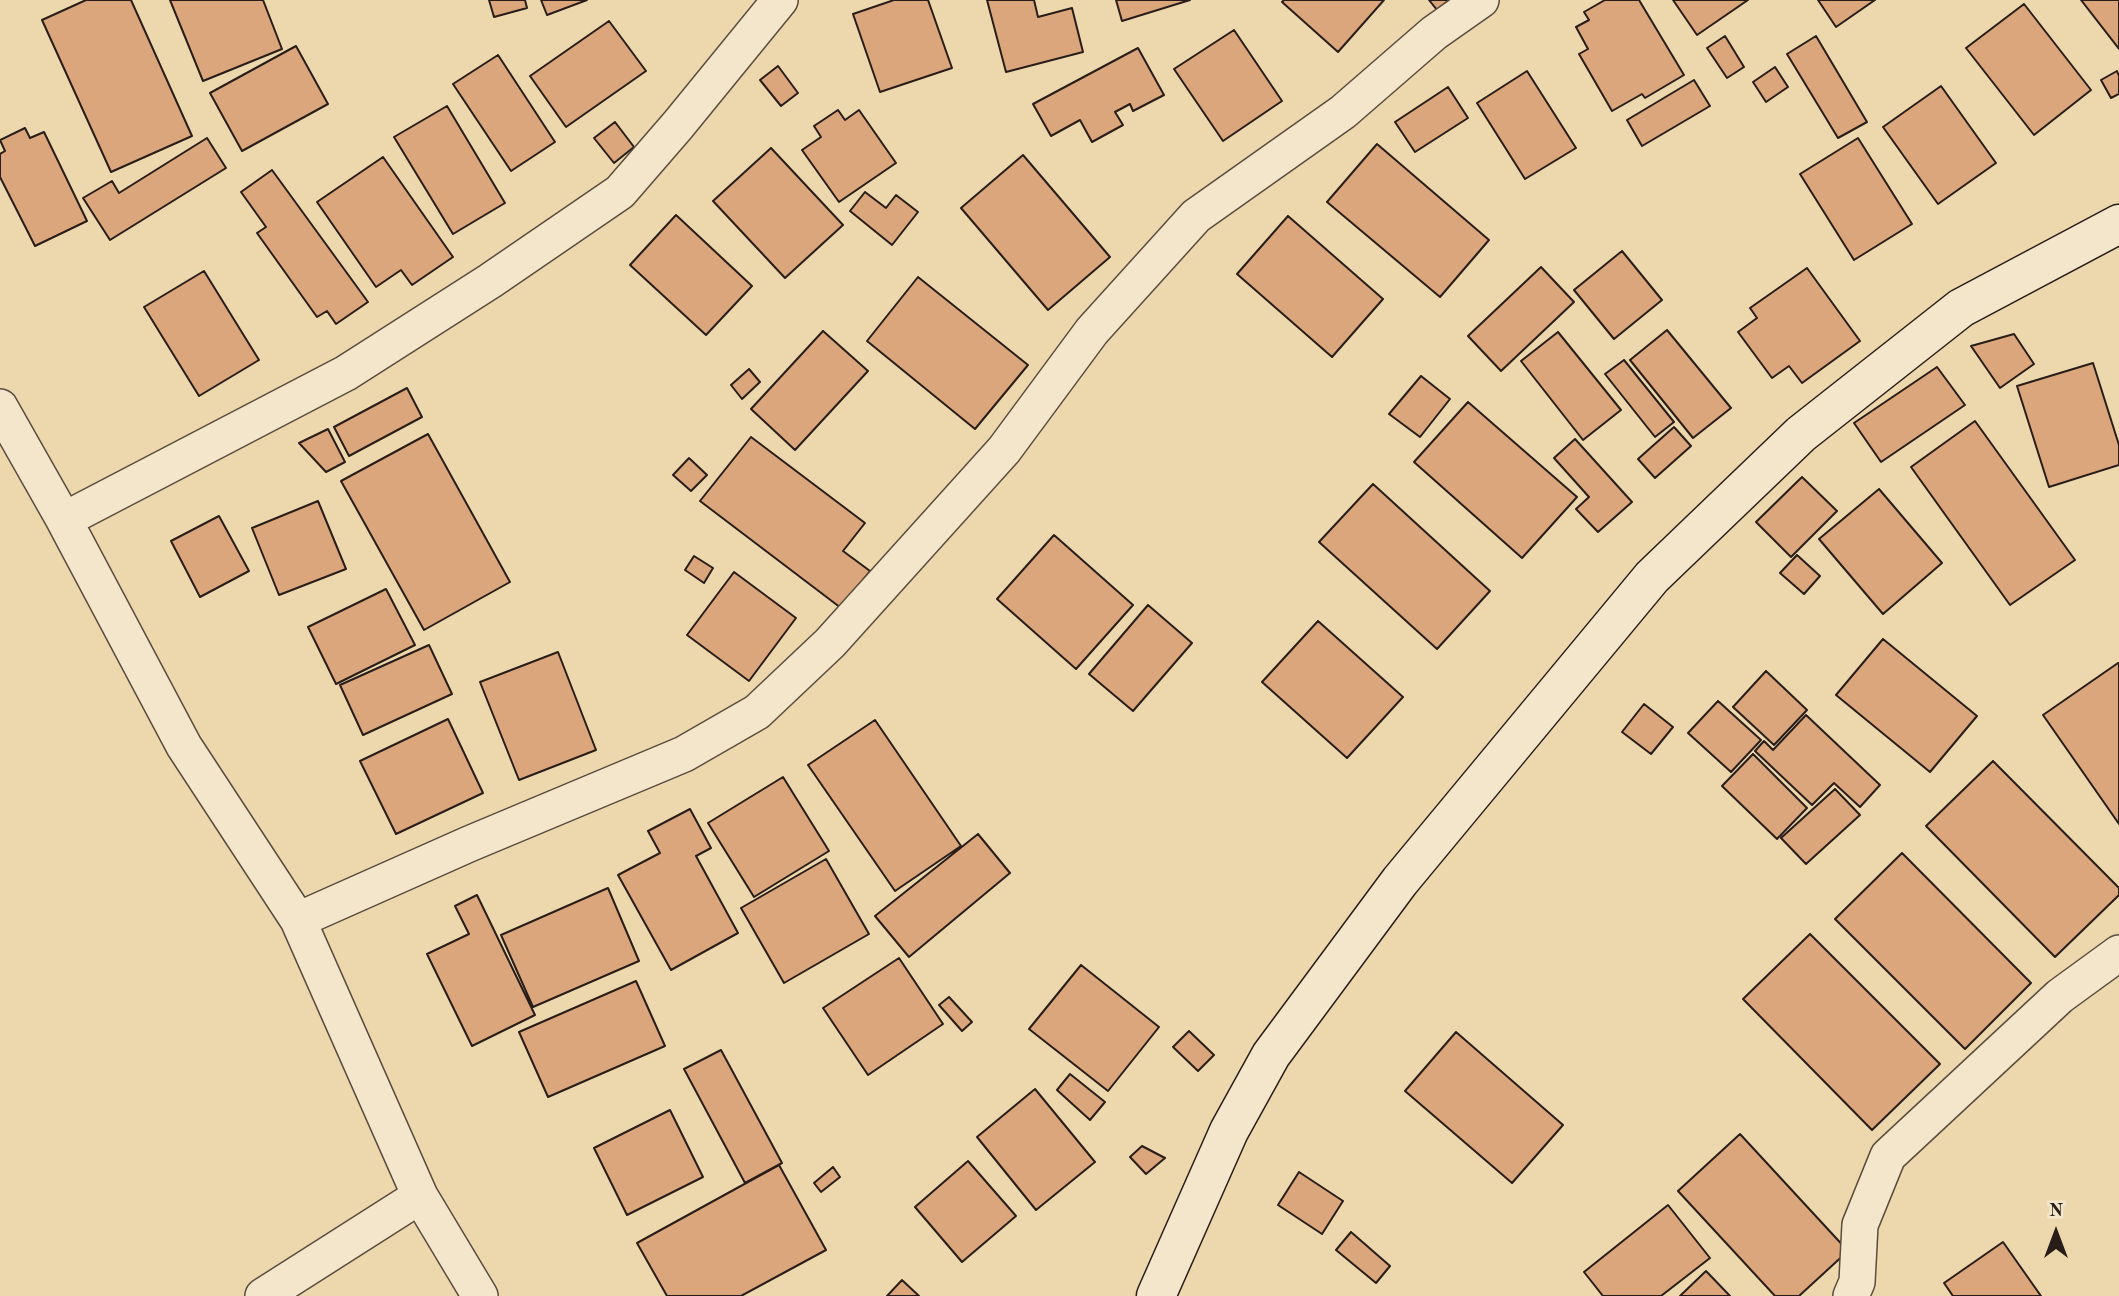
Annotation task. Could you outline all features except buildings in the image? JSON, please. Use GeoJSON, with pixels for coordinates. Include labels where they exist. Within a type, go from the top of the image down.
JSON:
{"type":"FeatureCollection","features":[{"type":"Feature","properties":{"kind":"street"},"geometry":{"type":"LineString","coordinates":[[64,520],[346,373],[490,281],[620,192],[780,0]]}},
{"type":"Feature","properties":{"kind":"street"},"geometry":{"type":"LineString","coordinates":[[298,920],[469,844],[598,793],[684,754],[757,712],[830,643],[1004,450],[1092,331],[1196,216],[1343,112],[1434,33],[1481,0]]}},
{"type":"Feature","properties":{"kind":"street"},"geometry":{"type":"LineString","coordinates":[[1156,1296],[1229,1131],[1271,1055],[1400,881],[1652,577],[1801,434],[1961,308],[2119,224]]}},
{"type":"Feature","properties":{"kind":"street"},"geometry":{"type":"LineString","coordinates":[[0,407],[64,520],[184,746],[298,920],[420,1196],[480,1296]]}},
{"type":"Feature","properties":{"kind":"street"},"geometry":{"type":"LineString","coordinates":[[1859,1291],[1860,1225],[1888,1156],[2060,996],[2119,953]]}},
{"type":"Feature","properties":{"kind":"street"},"geometry":{"type":"LineString","coordinates":[[263,1296],[420,1196]]}}]}
